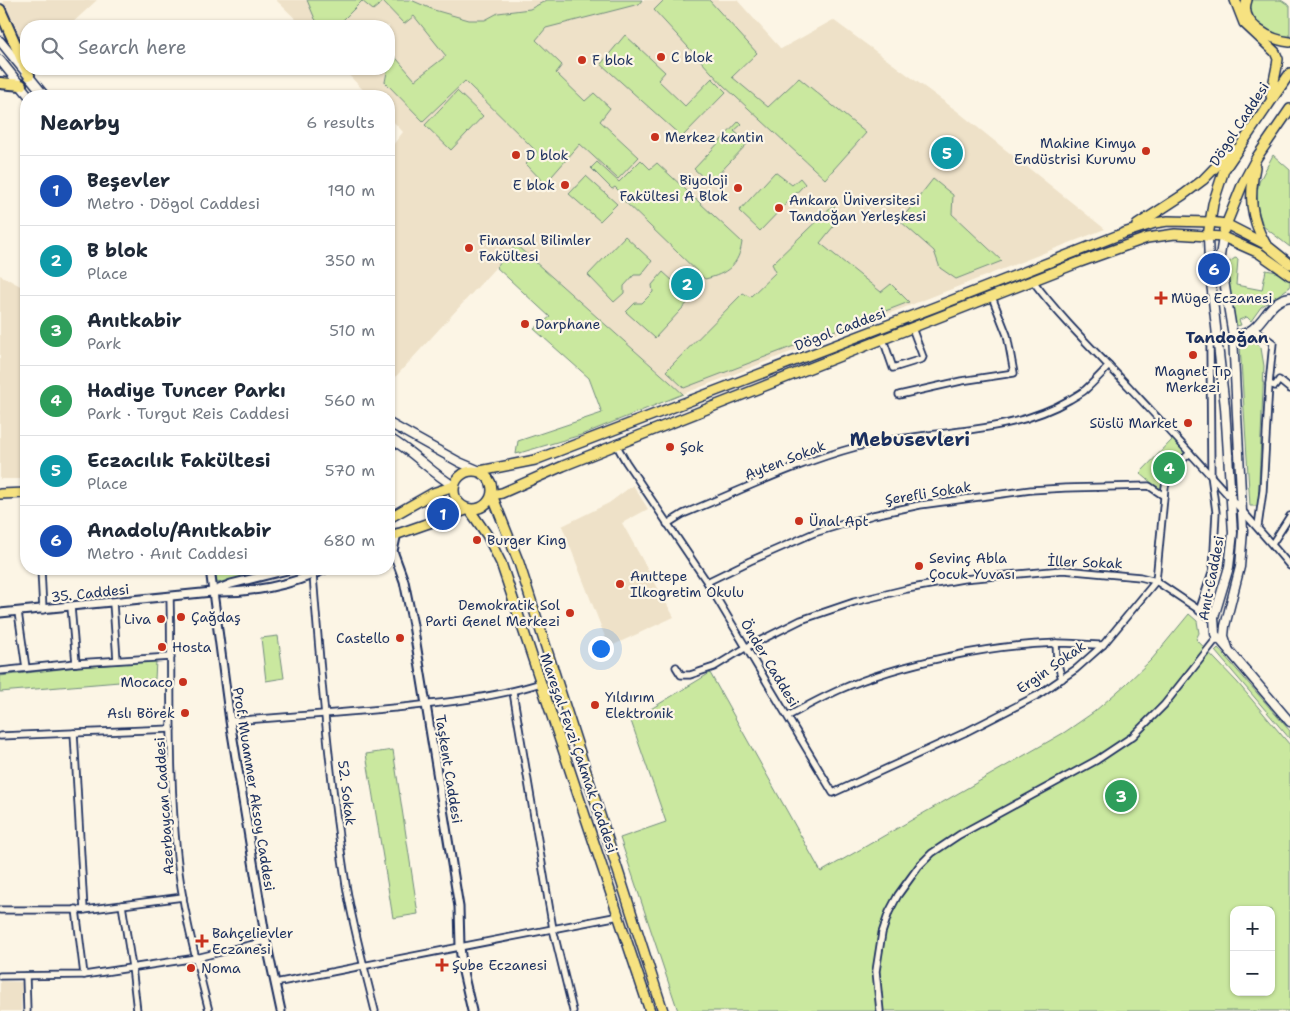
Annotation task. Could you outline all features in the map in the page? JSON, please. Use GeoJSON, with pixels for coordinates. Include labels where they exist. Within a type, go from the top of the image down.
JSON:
{"type":"FeatureCollection","features":[{"type":"Feature","properties":{"kind":"highway"},"geometry":{"type":"LineString","coordinates":[[0,10],[20,55]]}},
{"type":"Feature","properties":{"kind":"highway"},"geometry":{"type":"LineString","coordinates":[[0,83],[20,85]]}},
{"type":"Feature","properties":{"kind":"main road"},"geometry":{"type":"LineString","coordinates":[[1235,0],[1244,23],[1275,52],[1278,59],[1270,101]]}},
{"type":"Feature","properties":{"kind":"main road"},"geometry":{"type":"LineString","coordinates":[[1247,0],[1247,13],[1251,22],[1262,33],[1276,40],[1290,42]]}},
{"type":"Feature","properties":{"kind":"main road"},"geometry":{"type":"LineString","coordinates":[[0,41],[20,64]]}},
{"type":"Feature","properties":{"kind":"main road"},"geometry":{"type":"LineString","coordinates":[[0,60],[24,90]]}},
{"type":"Feature","properties":{"kind":"main road","name":"Dögol Caddesi"},"geometry":{"type":"LineString","coordinates":[[1208,236],[1218,187],[1224,170],[1290,73]]}},
{"type":"Feature","properties":{"kind":"main road"},"geometry":{"type":"LineString","coordinates":[[29,75],[40,90]]}},
{"type":"Feature","properties":{"kind":"main road"},"geometry":{"type":"LineString","coordinates":[[1290,109],[1257,157],[1243,183],[1226,224],[1223,237],[1259,253],[1290,275]]}},
{"type":"Feature","properties":{"kind":"main road"},"geometry":{"type":"LineString","coordinates":[[1124,233],[1203,180],[1248,134]]}},
{"type":"Feature","properties":{"kind":"main road"},"geometry":{"type":"LineString","coordinates":[[1257,157],[1251,198],[1255,221],[1265,244]]}},
{"type":"Feature","properties":{"kind":"main road","name":"Dögol Caddesi"},"geometry":{"type":"LineString","coordinates":[[480,471],[512,466],[544,457],[1124,233],[1168,221],[1226,224]]}},
{"type":"Feature","properties":{"kind":"main road"},"geometry":{"type":"LineString","coordinates":[[1226,224],[1265,244],[1290,264]]}},
{"type":"Feature","properties":{"kind":"main road","name":"Dögol Caddesi"},"geometry":{"type":"LineString","coordinates":[[492,495],[502,493],[563,466],[883,339],[1080,262],[1147,238],[1175,234],[1223,237]]}},
{"type":"Feature","properties":{"kind":"main road","name":"Anıt Caddesi"},"geometry":{"type":"LineString","coordinates":[[1208,236],[1209,265],[1218,340],[1232,500],[1233,534],[1224,585],[1214,620],[1215,634],[1230,652]]}},
{"type":"Feature","properties":{"kind":"main road","name":"Anıt Caddesi"},"geometry":{"type":"LineString","coordinates":[[1223,237],[1220,256],[1233,336],[1243,531],[1240,567],[1225,626],[1225,639],[1230,652]]}},
{"type":"Feature","properties":{"kind":"main road"},"geometry":{"type":"LineString","coordinates":[[1233,336],[1243,335],[1254,329],[1272,307],[1280,300],[1290,297]]}},
{"type":"Feature","properties":{"kind":"main road"},"geometry":{"type":"LineString","coordinates":[[395,426],[459,462],[480,471],[490,480],[492,486],[492,495],[487,504],[482,507],[469,509],[395,534]]}},
{"type":"Feature","properties":{"kind":"main road"},"geometry":{"type":"LineString","coordinates":[[395,442],[414,454],[439,477],[454,486]]}},
{"type":"Feature","properties":{"kind":"main road"},"geometry":{"type":"LineString","coordinates":[[469,509],[464,507],[456,498],[454,486],[463,473],[480,471]]}},
{"type":"Feature","properties":{"kind":"main road"},"geometry":{"type":"LineString","coordinates":[[395,514],[433,492],[454,486]]}},
{"type":"Feature","properties":{"kind":"main road"},"geometry":{"type":"LineString","coordinates":[[0,488],[20,488]]}},
{"type":"Feature","properties":{"kind":"main road"},"geometry":{"type":"LineString","coordinates":[[0,494],[20,493]]}},
{"type":"Feature","properties":{"kind":"main road","name":"Mareşal Fevzi Çakmak Caddesi"},"geometry":{"type":"LineString","coordinates":[[492,495],[522,572],[663,1011]]}},
{"type":"Feature","properties":{"kind":"main road","name":"Mareşal Fevzi Çakmak Caddesi"},"geometry":{"type":"LineString","coordinates":[[469,509],[487,536],[501,563],[620,916],[650,1011]]}},
{"type":"Feature","properties":{"kind":"main road"},"geometry":{"type":"LineString","coordinates":[[1217,638],[1225,626]]}},
{"type":"Feature","properties":{"kind":"main road"},"geometry":{"type":"LineString","coordinates":[[1230,652],[1290,722]]}},
{"type":"Feature","properties":{"kind":"street"},"geometry":{"type":"LineString","coordinates":[[1033,281],[1048,302],[1190,452],[1242,512],[1258,526],[1290,566]]}},
{"type":"Feature","properties":{"kind":"street"},"geometry":{"type":"LineString","coordinates":[[899,395],[961,381],[1014,373],[1007,335],[992,297]]}},
{"type":"Feature","properties":{"kind":"street"},"geometry":{"type":"LineString","coordinates":[[883,339],[893,368],[922,359],[923,357],[912,328]]}},
{"type":"Feature","properties":{"kind":"street"},"geometry":{"type":"LineString","coordinates":[[1254,329],[1273,343],[1263,491],[1258,526]]}},
{"type":"Feature","properties":{"kind":"street"},"geometry":{"type":"LineString","coordinates":[[1199,611],[1213,569],[1216,512],[1211,476],[1210,345],[1218,340]]}},
{"type":"Feature","properties":{"kind":"street","name":"Ayten Sokak"},"geometry":{"type":"LineString","coordinates":[[667,524],[683,514],[797,467],[856,448],[906,438],[1028,419],[1053,409],[1084,391],[1109,366]]}},
{"type":"Feature","properties":{"kind":"street"},"geometry":{"type":"LineString","coordinates":[[1269,384],[1275,386],[1279,380],[1290,389]]}},
{"type":"Feature","properties":{"kind":"street","name":"Önder Caddesi"},"geometry":{"type":"LineString","coordinates":[[617,446],[707,582],[833,793]]}},
{"type":"Feature","properties":{"kind":"street"},"geometry":{"type":"LineString","coordinates":[[1156,581],[1164,496],[1168,477],[1190,452]]}},
{"type":"Feature","properties":{"kind":"street","name":"Şerefli Sokak"},"geometry":{"type":"LineString","coordinates":[[707,582],[814,533],[873,515],[920,505],[1031,490],[1064,488],[1149,486],[1164,496]]}},
{"type":"Feature","properties":{"kind":"street"},"geometry":{"type":"LineString","coordinates":[[1272,544],[1290,516]]}},
{"type":"Feature","properties":{"kind":"street","name":"Taşkent Caddesi"},"geometry":{"type":"LineString","coordinates":[[395,554],[404,581],[426,705],[459,907],[463,972],[472,1011]]}},
{"type":"Feature","properties":{"kind":"street","name":"İller Sokak"},"geometry":{"type":"LineString","coordinates":[[676,667],[681,675],[690,675],[714,667],[745,648],[801,620],[854,602],[936,583],[962,579],[1063,570],[1140,577],[1156,581],[1214,620]]}},
{"type":"Feature","properties":{"kind":"street"},"geometry":{"type":"LineString","coordinates":[[41,575],[43,610]]}},
{"type":"Feature","properties":{"kind":"street","name":"Prof. Muammer Aksoy Caddesi"},"geometry":{"type":"LineString","coordinates":[[211,575],[230,721],[266,941],[281,1011]]}},
{"type":"Feature","properties":{"kind":"street"},"geometry":{"type":"LineString","coordinates":[[212,592],[231,584],[267,575]]}},
{"type":"Feature","properties":{"kind":"street"},"geometry":{"type":"LineString","coordinates":[[212,592],[236,593],[262,589],[313,575]]}},
{"type":"Feature","properties":{"kind":"street","name":"52. Sokak"},"geometry":{"type":"LineString","coordinates":[[313,575],[324,714],[347,886],[364,967],[376,1011]]}},
{"type":"Feature","properties":{"kind":"street","name":"Ergin Sokak"},"geometry":{"type":"LineString","coordinates":[[833,793],[964,733],[1038,695],[1062,679],[1103,645],[1156,581]]}},
{"type":"Feature","properties":{"kind":"street","name":"35. Caddesi"},"geometry":{"type":"LineString","coordinates":[[0,614],[212,592]]}},
{"type":"Feature","properties":{"kind":"street","name":"Azerbaycan Caddesi"},"geometry":{"type":"LineString","coordinates":[[170,597],[172,657],[171,729],[177,855],[188,930],[209,1011]]}},
{"type":"Feature","properties":{"kind":"street"},"geometry":{"type":"LineString","coordinates":[[113,603],[117,660]]}},
{"type":"Feature","properties":{"kind":"street"},"geometry":{"type":"LineString","coordinates":[[71,607],[76,663]]}},
{"type":"Feature","properties":{"kind":"street"},"geometry":{"type":"LineString","coordinates":[[18,612],[26,668]]}},
{"type":"Feature","properties":{"kind":"street"},"geometry":{"type":"LineString","coordinates":[[880,1011],[876,971],[882,933],[889,912],[898,895],[918,866],[932,853],[959,835],[1097,760],[1133,736],[1164,705],[1217,638]]}},
{"type":"Feature","properties":{"kind":"street"},"geometry":{"type":"LineString","coordinates":[[1056,644],[1057,661],[1062,679]]}},
{"type":"Feature","properties":{"kind":"street"},"geometry":{"type":"LineString","coordinates":[[788,716],[840,690],[916,665],[987,650],[1026,645],[1103,645]]}},
{"type":"Feature","properties":{"kind":"street"},"geometry":{"type":"LineString","coordinates":[[0,671],[76,663],[172,657]]}},
{"type":"Feature","properties":{"kind":"street"},"geometry":{"type":"LineString","coordinates":[[230,721],[426,705],[512,692],[541,683]]}},
{"type":"Feature","properties":{"kind":"street"},"geometry":{"type":"LineString","coordinates":[[512,692],[552,928],[573,1011]]}},
{"type":"Feature","properties":{"kind":"street"},"geometry":{"type":"LineString","coordinates":[[0,736],[171,729]]}},
{"type":"Feature","properties":{"kind":"street"},"geometry":{"type":"LineString","coordinates":[[74,732],[84,910]]}},
{"type":"Feature","properties":{"kind":"street"},"geometry":{"type":"LineString","coordinates":[[0,910],[84,910],[183,897]]}},
{"type":"Feature","properties":{"kind":"street"},"geometry":{"type":"LineString","coordinates":[[122,905],[138,1011]]}},
{"type":"Feature","properties":{"kind":"street"},"geometry":{"type":"LineString","coordinates":[[76,909],[84,976]]}},
{"type":"Feature","properties":{"kind":"street"},"geometry":{"type":"LineString","coordinates":[[275,983],[620,916]]}},
{"type":"Feature","properties":{"kind":"street"},"geometry":{"type":"LineString","coordinates":[[0,976],[84,976],[196,958],[266,941]]}},
{"type":"Feature","properties":{"kind":"street"},"geometry":{"type":"LineString","coordinates":[[26,976],[27,1011]]}},
{"type":"Feature","properties":{"kind":"shaded area"},"geometry":{"type":"Polygon","coordinates":[[[4,0],[97,0],[75,20],[20,20],[20,44],[8,22],[3,6],[4,0]]]}},
{"type":"Feature","properties":{"kind":"shaded area","name":"Ankara Üniversitesi Tandoğan Yerleşkesi"},"geometry":{"type":"Polygon","coordinates":[[[276,0],[737,0],[781,49],[833,20],[957,111],[1105,229],[683,394],[516,245],[395,377],[395,142],[403,132],[395,123],[395,90],[363,90],[349,75],[395,75],[395,20],[297,20],[276,0]]]}},
{"type":"Feature","properties":{"kind":"shaded area"},"geometry":{"type":"Polygon","coordinates":[[[0,275],[20,286],[20,479],[0,479],[0,275]]]}},
{"type":"Feature","properties":{"kind":"shaded area","name":"Anıttepe Ilkogretim Okulu"},"geometry":{"type":"Polygon","coordinates":[[[633,485],[648,509],[622,523],[674,617],[609,647],[562,526],[609,503],[633,485]]]}},
{"type":"Feature","properties":{"kind":"shaded area"},"geometry":{"type":"Polygon","coordinates":[[[0,981],[22,982],[21,1011],[0,1011],[0,981]]]}},
{"type":"Feature","properties":{"kind":"green space"},"geometry":{"type":"Polygon","coordinates":[[[307,0],[411,0],[434,10],[469,20],[485,20],[498,13],[530,9],[547,0],[642,0],[639,4],[546,28],[536,40],[562,65],[556,73],[585,101],[594,93],[610,108],[600,121],[639,157],[618,179],[580,144],[545,184],[526,164],[537,152],[465,81],[423,121],[395,92],[395,90],[385,82],[386,75],[395,75],[395,57],[415,80],[446,56],[414,16],[404,24],[383,2],[373,10],[362,1],[343,20],[315,19],[307,0]]]}},
{"type":"Feature","properties":{"kind":"green space"},"geometry":{"type":"Polygon","coordinates":[[[664,0],[709,0],[757,53],[732,77],[768,107],[799,78],[866,133],[825,179],[723,85],[654,10],[664,0]]]}},
{"type":"Feature","properties":{"kind":"green space"},"geometry":{"type":"Polygon","coordinates":[[[1250,0],[1281,0],[1290,6],[1290,39],[1272,34],[1262,28],[1252,15],[1250,0]]]}},
{"type":"Feature","properties":{"kind":"green space"},"geometry":{"type":"Polygon","coordinates":[[[625,35],[665,72],[658,80],[685,106],[712,78],[726,92],[682,137],[601,64],[625,35]]]}},
{"type":"Feature","properties":{"kind":"green space"},"geometry":{"type":"Polygon","coordinates":[[[457,91],[483,116],[451,150],[425,125],[457,91]]]}},
{"type":"Feature","properties":{"kind":"green space"},"geometry":{"type":"Polygon","coordinates":[[[739,121],[742,124],[734,131],[748,143],[710,183],[694,169],[739,121]]]}},
{"type":"Feature","properties":{"kind":"green space"},"geometry":{"type":"Polygon","coordinates":[[[1273,155],[1290,170],[1290,247],[1263,226],[1257,206],[1259,182],[1273,155]]]}},
{"type":"Feature","properties":{"kind":"green space"},"geometry":{"type":"Polygon","coordinates":[[[641,160],[650,169],[657,163],[742,242],[738,257],[731,267],[720,274],[705,279],[622,199],[624,196],[615,187],[612,189],[591,168],[597,162],[619,182],[641,160]]]}},
{"type":"Feature","properties":{"kind":"green space"},"geometry":{"type":"Polygon","coordinates":[[[775,172],[792,185],[800,178],[805,184],[760,231],[739,211],[775,172]]]}},
{"type":"Feature","properties":{"kind":"green space"},"geometry":{"type":"Polygon","coordinates":[[[586,176],[617,204],[600,221],[569,194],[586,176]]]}},
{"type":"Feature","properties":{"kind":"green space"},"geometry":{"type":"Polygon","coordinates":[[[933,179],[953,195],[952,214],[1002,261],[956,279],[940,268],[934,251],[900,221],[933,179]]]}},
{"type":"Feature","properties":{"kind":"green space"},"geometry":{"type":"Polygon","coordinates":[[[834,204],[837,222],[820,243],[881,292],[891,284],[909,302],[684,388],[666,371],[743,293],[750,297],[776,272],[772,264],[834,204]]]}},
{"type":"Feature","properties":{"kind":"green space"},"geometry":{"type":"Polygon","coordinates":[[[625,236],[652,261],[641,275],[634,275],[624,286],[624,293],[614,302],[588,275],[625,236]]]}},
{"type":"Feature","properties":{"kind":"green space"},"geometry":{"type":"Polygon","coordinates":[[[516,245],[683,394],[581,435],[516,454],[518,441],[602,413],[589,378],[534,329],[550,317],[496,267],[516,245]]]}},
{"type":"Feature","properties":{"kind":"green space"},"geometry":{"type":"Polygon","coordinates":[[[1235,258],[1238,259],[1236,285],[1262,290],[1266,270],[1277,272],[1290,281],[1290,287],[1261,307],[1251,321],[1247,317],[1239,320],[1241,325],[1236,326],[1227,270],[1228,263],[1235,258]]]}},
{"type":"Feature","properties":{"kind":"green space"},"geometry":{"type":"Polygon","coordinates":[[[663,272],[692,298],[655,338],[626,312],[635,303],[642,303],[653,292],[652,285],[663,272]]]}},
{"type":"Feature","properties":{"kind":"green space"},"geometry":{"type":"Polygon","coordinates":[[[1256,342],[1261,348],[1264,366],[1258,506],[1250,506],[1240,345],[1256,342]]]}},
{"type":"Feature","properties":{"kind":"green space"},"geometry":{"type":"Polygon","coordinates":[[[1173,439],[1185,453],[1170,470],[1161,491],[1140,473],[1173,439]]]}},
{"type":"Feature","properties":{"kind":"green space"},"geometry":{"type":"Polygon","coordinates":[[[216,575],[249,575],[217,583],[216,575]]]}},
{"type":"Feature","properties":{"kind":"green space"},"geometry":{"type":"Polygon","coordinates":[[[1189,614],[1197,621],[1199,633],[1196,639],[1237,682],[1290,745],[1290,1011],[678,1011],[620,838],[666,822],[631,721],[710,673],[821,872],[1065,732],[1094,712],[1152,659],[1189,614]]]}},
{"type":"Feature","properties":{"kind":"green space"},"geometry":{"type":"Polygon","coordinates":[[[278,636],[284,678],[266,681],[261,638],[278,636]]]}},
{"type":"Feature","properties":{"kind":"green space"},"geometry":{"type":"Polygon","coordinates":[[[1218,648],[1290,731],[1290,739],[1215,651],[1218,648]]]}},
{"type":"Feature","properties":{"kind":"green space"},"geometry":{"type":"Polygon","coordinates":[[[156,661],[155,679],[0,692],[0,676],[156,661]]]}},
{"type":"Feature","properties":{"kind":"green space"},"geometry":{"type":"Polygon","coordinates":[[[393,750],[418,914],[393,918],[366,754],[393,750]]]}},
{"type":"Feature","properties":{"kind":"place","name":"C blok"},"geometry":{"type":"Point","coordinates":[661,57]}},
{"type":"Feature","properties":{"kind":"place","name":"F blok"},"geometry":{"type":"Point","coordinates":[582,60]}},
{"type":"Feature","properties":{"kind":"place","name":"Merkez kantin"},"geometry":{"type":"Point","coordinates":[655,137]}},
{"type":"Feature","properties":{"kind":"place","name":"Makine Kimya Endüstrisi Kurumu"},"geometry":{"type":"Point","coordinates":[1146,151]}},
{"type":"Feature","properties":{"kind":"place","name":"Eczacılık Fakültesi"},"geometry":{"type":"Point","coordinates":[947,153]}},
{"type":"Feature","properties":{"kind":"place","name":"D blok"},"geometry":{"type":"Point","coordinates":[516,155]}},
{"type":"Feature","properties":{"kind":"place","name":"E blok"},"geometry":{"type":"Point","coordinates":[565,185]}},
{"type":"Feature","properties":{"kind":"place","name":"Biyoloji Fakültesi A Blok"},"geometry":{"type":"Point","coordinates":[738,188]}},
{"type":"Feature","properties":{"kind":"place","name":"Ankara Üniversitesi Tandoğan Yerleşkesi"},"geometry":{"type":"Point","coordinates":[779,208]}},
{"type":"Feature","properties":{"kind":"place","name":"Finansal Bilimler Fakültesi"},"geometry":{"type":"Point","coordinates":[469,248]}},
{"type":"Feature","properties":{"kind":"place","name":"Anadolu/Anıtkabir"},"geometry":{"type":"Point","coordinates":[1214,269]}},
{"type":"Feature","properties":{"kind":"place","name":"B blok"},"geometry":{"type":"Point","coordinates":[687,284]}},
{"type":"Feature","properties":{"kind":"place","name":"Müge Eczanesi"},"geometry":{"type":"Point","coordinates":[1161,298]}},
{"type":"Feature","properties":{"kind":"place","name":"Darphane"},"geometry":{"type":"Point","coordinates":[525,324]}},
{"type":"Feature","properties":{"kind":"place","name":"Magnet Tıp Merkezi"},"geometry":{"type":"Point","coordinates":[1193,355]}},
{"type":"Feature","properties":{"kind":"place","name":"Süslü Market"},"geometry":{"type":"Point","coordinates":[1188,423]}},
{"type":"Feature","properties":{"kind":"place","name":"Şok"},"geometry":{"type":"Point","coordinates":[670,447]}},
{"type":"Feature","properties":{"kind":"place","name":"Hadiye Tuncer Parkı"},"geometry":{"type":"Point","coordinates":[1169,468]}},
{"type":"Feature","properties":{"kind":"place","name":"Beşevler"},"geometry":{"type":"Point","coordinates":[443,514]}},
{"type":"Feature","properties":{"kind":"place","name":"Ünal Apt"},"geometry":{"type":"Point","coordinates":[799,521]}},
{"type":"Feature","properties":{"kind":"place","name":"Burger King"},"geometry":{"type":"Point","coordinates":[477,540]}},
{"type":"Feature","properties":{"kind":"place","name":"Sevinç Abla Çocuk Yuvası"},"geometry":{"type":"Point","coordinates":[919,566]}},
{"type":"Feature","properties":{"kind":"place","name":"Anıttepe Ilkogretim Okulu"},"geometry":{"type":"Point","coordinates":[620,584]}},
{"type":"Feature","properties":{"kind":"place","name":"Demokratik Sol Parti Genel Merkezi"},"geometry":{"type":"Point","coordinates":[570,613]}},
{"type":"Feature","properties":{"kind":"place","name":"Çağdaş"},"geometry":{"type":"Point","coordinates":[181,617]}},
{"type":"Feature","properties":{"kind":"place","name":"Liva"},"geometry":{"type":"Point","coordinates":[161,619]}},
{"type":"Feature","properties":{"kind":"place","name":"Castello"},"geometry":{"type":"Point","coordinates":[400,638]}},
{"type":"Feature","properties":{"kind":"place","name":"Hosta"},"geometry":{"type":"Point","coordinates":[162,647]}},
{"type":"Feature","properties":{"kind":"place","name":"Mocaco"},"geometry":{"type":"Point","coordinates":[183,682]}},
{"type":"Feature","properties":{"kind":"place","name":"Yıldırım Elektronik"},"geometry":{"type":"Point","coordinates":[595,705]}},
{"type":"Feature","properties":{"kind":"place","name":"Aslı Börek"},"geometry":{"type":"Point","coordinates":[185,713]}},
{"type":"Feature","properties":{"kind":"place","name":"Anıtkabir"},"geometry":{"type":"Point","coordinates":[1121,796]}},
{"type":"Feature","properties":{"kind":"place","name":"Bahçelievler Eczanesi"},"geometry":{"type":"Point","coordinates":[202,941]}},
{"type":"Feature","properties":{"kind":"place","name":"Şube Eczanesi"},"geometry":{"type":"Point","coordinates":[442,965]}},
{"type":"Feature","properties":{"kind":"place","name":"Noma"},"geometry":{"type":"Point","coordinates":[191,968]}},
{"type":"Feature","properties":{"kind":"district","name":"Tandoğan"},"geometry":{"type":"Point","coordinates":[1227,337]}},
{"type":"Feature","properties":{"kind":"district","name":"Mebusevleri"},"geometry":{"type":"Point","coordinates":[910,439]}}]}
